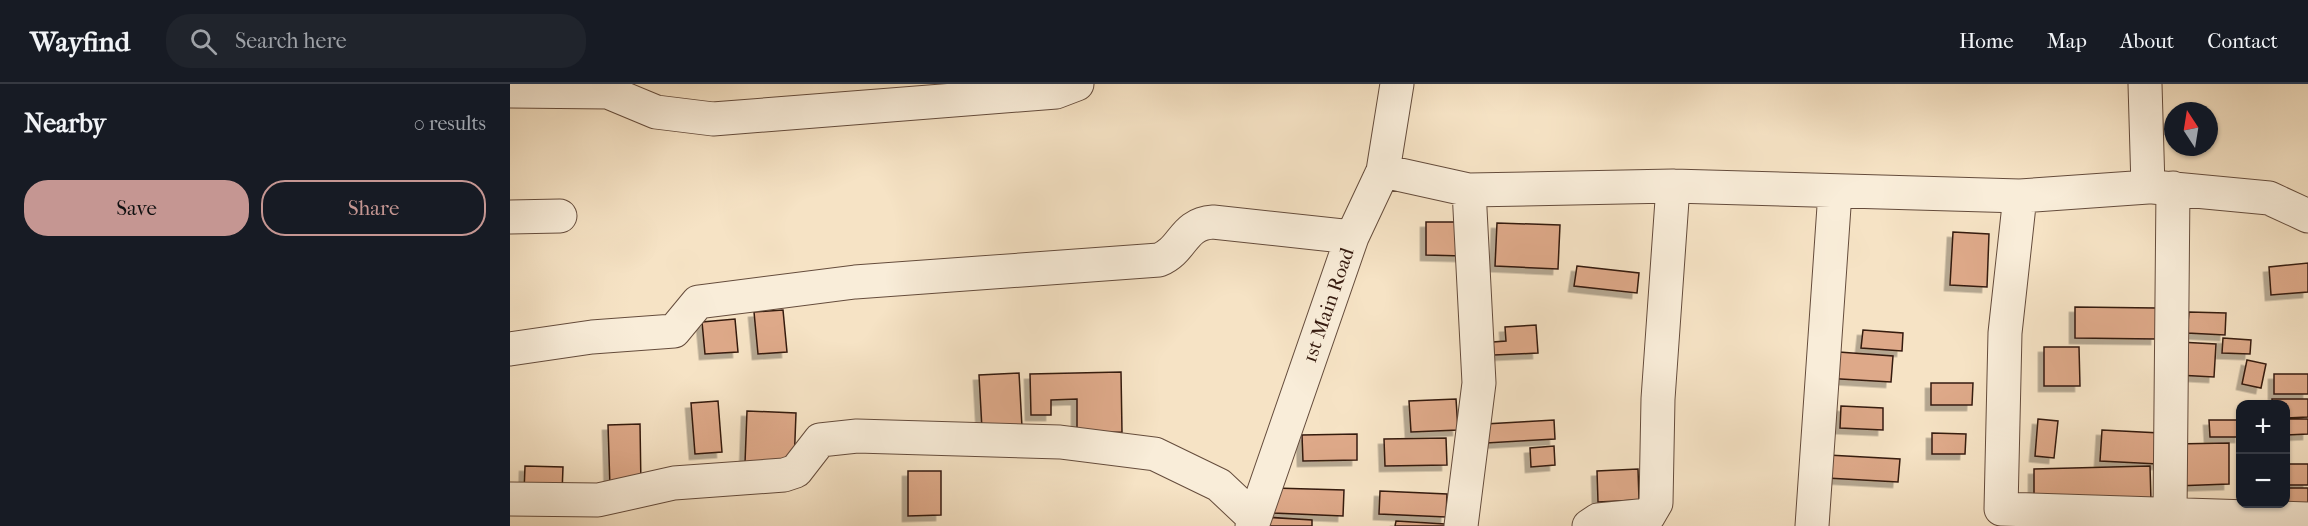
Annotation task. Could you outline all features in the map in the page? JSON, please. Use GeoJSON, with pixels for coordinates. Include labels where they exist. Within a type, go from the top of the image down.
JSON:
{"type":"FeatureCollection","features":[{"type":"Feature","properties":{"kind":"street"},"geometry":{"type":"LineString","coordinates":[[510,90],[607,88],[656,112],[713,119],[1056,92],[1077,84]]}},
{"type":"Feature","properties":{"kind":"street","name":"1st Main Road"},"geometry":{"type":"LineString","coordinates":[[1253,522],[1352,237],[1383,171],[1397,84]]}},
{"type":"Feature","properties":{"kind":"street"},"geometry":{"type":"LineString","coordinates":[[2145,84],[2160,187],[2170,515]]}},
{"type":"Feature","properties":{"kind":"street"},"geometry":{"type":"LineString","coordinates":[[1383,171],[1469,190],[1673,186],[2020,196],[2160,187],[2269,198],[2308,216]]}},
{"type":"Feature","properties":{"kind":"street"},"geometry":{"type":"LineString","coordinates":[[1589,526],[1598,520],[1649,515],[1656,503],[1658,399],[1673,186]]}},
{"type":"Feature","properties":{"kind":"street"},"geometry":{"type":"LineString","coordinates":[[1461,526],[1479,383],[1469,190]]}},
{"type":"Feature","properties":{"kind":"street"},"geometry":{"type":"LineString","coordinates":[[1812,526],[1835,192]]}},
{"type":"Feature","properties":{"kind":"street"},"geometry":{"type":"LineString","coordinates":[[2020,196],[2005,333],[2001,509],[2308,519]]}},
{"type":"Feature","properties":{"kind":"street"},"geometry":{"type":"LineString","coordinates":[[510,217],[560,216]]}},
{"type":"Feature","properties":{"kind":"street"},"geometry":{"type":"LineString","coordinates":[[510,349],[592,337],[674,331],[698,302],[706,300],[855,282],[1159,260],[1168,256],[1191,228],[1201,223],[1213,222],[1352,237]]}},
{"type":"Feature","properties":{"kind":"street"},"geometry":{"type":"LineString","coordinates":[[510,499],[598,500],[674,483],[784,475],[796,471],[820,440],[869,436],[1060,442],[1155,454],[1219,485],[1253,522]]}},
{"type":"Feature","properties":{"kind":"building"},"geometry":{"type":"Polygon","coordinates":[[[1426,222],[1464,222],[1464,256],[1426,255],[1426,222]]]}},
{"type":"Feature","properties":{"kind":"building"},"geometry":{"type":"Polygon","coordinates":[[[1497,223],[1560,225],[1558,269],[1495,266],[1497,223]]]}},
{"type":"Feature","properties":{"kind":"building"},"geometry":{"type":"Polygon","coordinates":[[[1953,232],[1989,234],[1987,287],[1950,285],[1953,232]]]}},
{"type":"Feature","properties":{"kind":"building"},"geometry":{"type":"Polygon","coordinates":[[[2308,263],[2308,292],[2271,295],[2269,267],[2308,263]]]}},
{"type":"Feature","properties":{"kind":"building"},"geometry":{"type":"Polygon","coordinates":[[[1577,266],[1639,273],[1637,293],[1574,286],[1577,266]]]}},
{"type":"Feature","properties":{"kind":"building"},"geometry":{"type":"Polygon","coordinates":[[[2075,307],[2156,308],[2156,339],[2075,338],[2075,307]]]}},
{"type":"Feature","properties":{"kind":"building"},"geometry":{"type":"Polygon","coordinates":[[[783,310],[787,352],[758,354],[754,312],[783,310]]]}},
{"type":"Feature","properties":{"kind":"building"},"geometry":{"type":"Polygon","coordinates":[[[2189,312],[2226,313],[2225,335],[2187,333],[2189,312]]]}},
{"type":"Feature","properties":{"kind":"building"},"geometry":{"type":"Polygon","coordinates":[[[735,319],[738,352],[705,354],[702,322],[735,319]]]}},
{"type":"Feature","properties":{"kind":"building"},"geometry":{"type":"Polygon","coordinates":[[[1536,325],[1538,353],[1494,355],[1493,342],[1506,341],[1505,327],[1536,325]]]}},
{"type":"Feature","properties":{"kind":"building"},"geometry":{"type":"Polygon","coordinates":[[[1863,330],[1903,333],[1902,351],[1861,348],[1863,330]]]}},
{"type":"Feature","properties":{"kind":"building"},"geometry":{"type":"Polygon","coordinates":[[[2223,338],[2251,340],[2250,354],[2222,353],[2223,338]]]}},
{"type":"Feature","properties":{"kind":"building"},"geometry":{"type":"Polygon","coordinates":[[[2179,342],[2216,344],[2214,377],[2178,375],[2179,342]]]}},
{"type":"Feature","properties":{"kind":"building"},"geometry":{"type":"Polygon","coordinates":[[[2044,347],[2079,347],[2080,386],[2044,386],[2044,347]]]}},
{"type":"Feature","properties":{"kind":"building"},"geometry":{"type":"Polygon","coordinates":[[[1825,351],[1893,356],[1891,382],[1824,378],[1825,351]]]}},
{"type":"Feature","properties":{"kind":"building"},"geometry":{"type":"Polygon","coordinates":[[[2247,360],[2266,364],[2261,388],[2242,384],[2247,360]]]}},
{"type":"Feature","properties":{"kind":"building"},"geometry":{"type":"Polygon","coordinates":[[[1121,372],[1122,432],[1077,433],[1077,399],[1051,400],[1051,415],[1031,415],[1030,374],[1121,372]]]}},
{"type":"Feature","properties":{"kind":"building"},"geometry":{"type":"Polygon","coordinates":[[[1019,373],[1022,427],[982,429],[979,375],[1019,373]]]}},
{"type":"Feature","properties":{"kind":"building"},"geometry":{"type":"Polygon","coordinates":[[[2274,374],[2308,374],[2308,394],[2274,394],[2274,374]]]}},
{"type":"Feature","properties":{"kind":"building"},"geometry":{"type":"Polygon","coordinates":[[[1931,383],[1973,383],[1972,405],[1931,405],[1931,383]]]}},
{"type":"Feature","properties":{"kind":"building"},"geometry":{"type":"Polygon","coordinates":[[[1456,399],[1458,430],[1411,432],[1409,401],[1456,399]]]}},
{"type":"Feature","properties":{"kind":"building"},"geometry":{"type":"Polygon","coordinates":[[[2308,399],[2308,417],[2290,418],[2290,400],[2272,400],[2308,399]]]}},
{"type":"Feature","properties":{"kind":"building"},"geometry":{"type":"Polygon","coordinates":[[[718,401],[722,452],[695,454],[691,403],[718,401]]]}},
{"type":"Feature","properties":{"kind":"building"},"geometry":{"type":"Polygon","coordinates":[[[1841,406],[1883,408],[1883,430],[1840,428],[1841,406]]]}},
{"type":"Feature","properties":{"kind":"building"},"geometry":{"type":"Polygon","coordinates":[[[747,411],[796,413],[794,465],[745,463],[747,411]]]}},
{"type":"Feature","properties":{"kind":"building"},"geometry":{"type":"Polygon","coordinates":[[[2038,419],[2058,421],[2054,458],[2035,456],[2038,419]]]}},
{"type":"Feature","properties":{"kind":"building"},"geometry":{"type":"Polygon","coordinates":[[[2290,419],[2308,419],[2308,434],[2290,435],[2290,419]]]}},
{"type":"Feature","properties":{"kind":"building"},"geometry":{"type":"Polygon","coordinates":[[[1554,420],[1555,439],[1486,443],[1485,424],[1554,420]]]}},
{"type":"Feature","properties":{"kind":"building"},"geometry":{"type":"Polygon","coordinates":[[[2209,420],[2236,420],[2236,437],[2210,437],[2209,420]]]}},
{"type":"Feature","properties":{"kind":"building"},"geometry":{"type":"Polygon","coordinates":[[[640,424],[641,487],[610,488],[608,425],[640,424]]]}},
{"type":"Feature","properties":{"kind":"building"},"geometry":{"type":"Polygon","coordinates":[[[2102,430],[2160,433],[2158,464],[2100,461],[2102,430]]]}},
{"type":"Feature","properties":{"kind":"building"},"geometry":{"type":"Polygon","coordinates":[[[1932,433],[1966,434],[1965,454],[1932,454],[1932,433]]]}},
{"type":"Feature","properties":{"kind":"building"},"geometry":{"type":"Polygon","coordinates":[[[1357,434],[1357,460],[1303,461],[1302,435],[1357,434]]]}},
{"type":"Feature","properties":{"kind":"building"},"geometry":{"type":"Polygon","coordinates":[[[1446,438],[1447,465],[1385,466],[1384,439],[1446,438]]]}},
{"type":"Feature","properties":{"kind":"building"},"geometry":{"type":"Polygon","coordinates":[[[2229,443],[2229,484],[2175,486],[2174,444],[2229,443]]]}},
{"type":"Feature","properties":{"kind":"building"},"geometry":{"type":"Polygon","coordinates":[[[1554,446],[1555,465],[1531,467],[1530,448],[1554,446]]]}},
{"type":"Feature","properties":{"kind":"building"},"geometry":{"type":"Polygon","coordinates":[[[1828,455],[1900,459],[1898,482],[1827,478],[1828,455]]]}},
{"type":"Feature","properties":{"kind":"building"},"geometry":{"type":"Polygon","coordinates":[[[2290,464],[2308,464],[2308,485],[2290,485],[2290,464]]]}},
{"type":"Feature","properties":{"kind":"building"},"geometry":{"type":"Polygon","coordinates":[[[525,466],[563,467],[562,493],[524,492],[525,466]]]}},
{"type":"Feature","properties":{"kind":"building"},"geometry":{"type":"Polygon","coordinates":[[[2150,466],[2151,501],[2034,503],[2034,469],[2150,466]]]}},
{"type":"Feature","properties":{"kind":"building"},"geometry":{"type":"Polygon","coordinates":[[[1638,469],[1639,500],[1598,502],[1597,471],[1638,469]]]}},
{"type":"Feature","properties":{"kind":"building"},"geometry":{"type":"Polygon","coordinates":[[[908,471],[941,471],[941,515],[908,516],[908,471]]]}},
{"type":"Feature","properties":{"kind":"building"},"geometry":{"type":"Polygon","coordinates":[[[1274,488],[1344,490],[1343,516],[1273,513],[1274,488]]]}},
{"type":"Feature","properties":{"kind":"building"},"geometry":{"type":"Polygon","coordinates":[[[2290,488],[2308,488],[2308,511],[2290,505],[2290,488]]]}},
{"type":"Feature","properties":{"kind":"building"},"geometry":{"type":"Polygon","coordinates":[[[1380,491],[1447,494],[1446,517],[1379,514],[1380,491]]]}},
{"type":"Feature","properties":{"kind":"building"},"geometry":{"type":"Polygon","coordinates":[[[1264,517],[1312,520],[1312,526],[1263,526],[1264,517]]]}},
{"type":"Feature","properties":{"kind":"building"},"geometry":{"type":"Polygon","coordinates":[[[1396,521],[1445,524],[1445,526],[1395,526],[1396,521]]]}}]}
